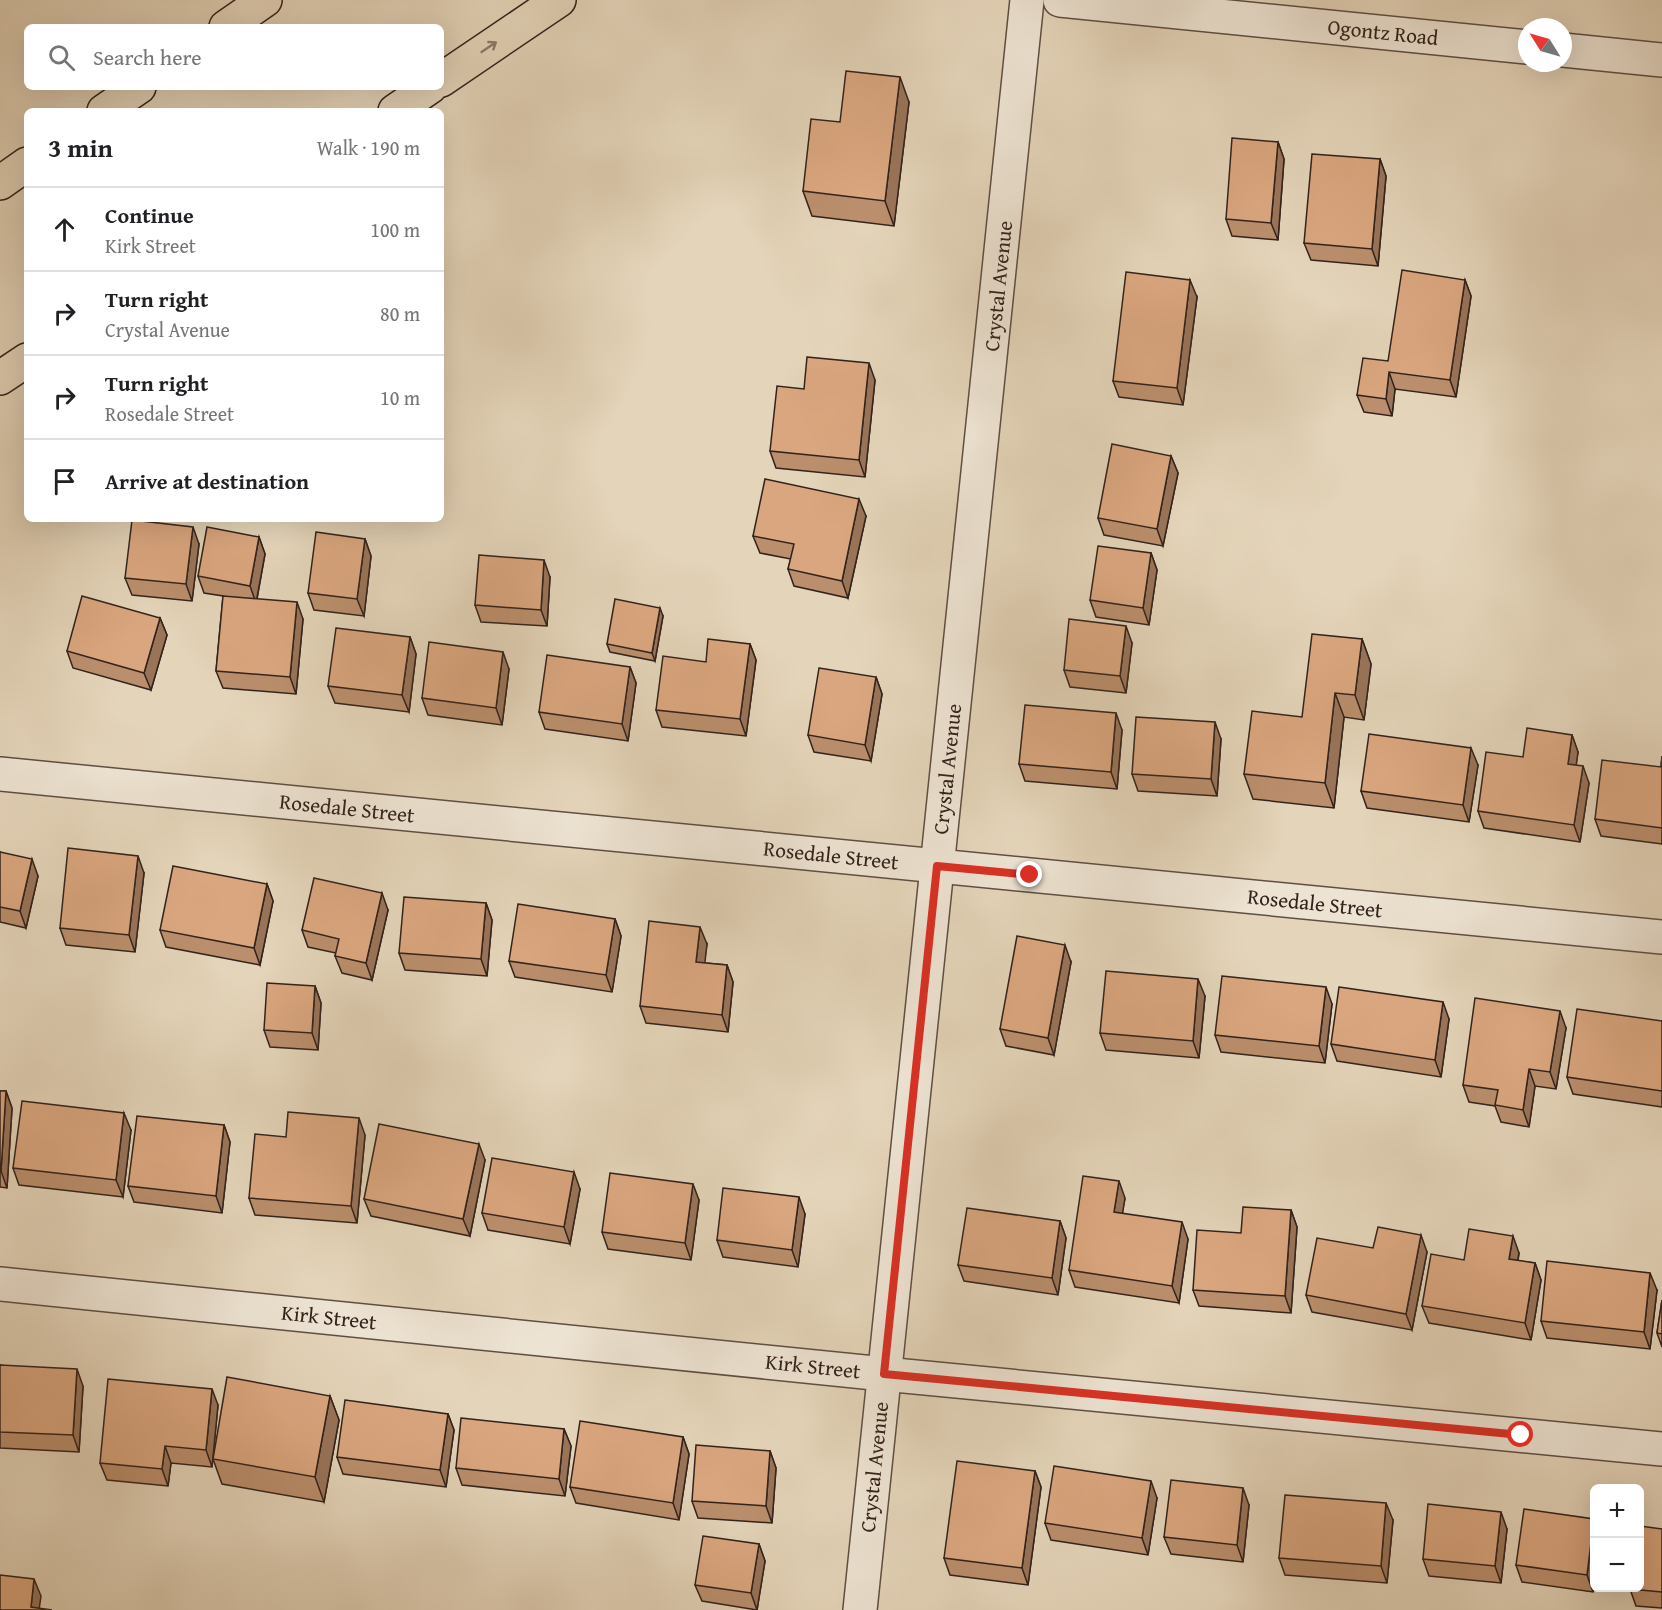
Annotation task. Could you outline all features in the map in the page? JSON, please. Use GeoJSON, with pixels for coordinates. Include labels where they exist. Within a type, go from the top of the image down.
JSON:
{"type":"FeatureCollection","features":[{"type":"Feature","properties":{"kind":"highway"},"geometry":{"type":"LineString","coordinates":[[229,24],[265,0]]}},
{"type":"Feature","properties":{"kind":"highway"},"geometry":{"type":"LineString","coordinates":[[444,78],[559,0]]}},
{"type":"Feature","properties":{"kind":"highway"},"geometry":{"type":"LineString","coordinates":[[108,108],[135,90]]}},
{"type":"Feature","properties":{"kind":"highway"},"geometry":{"type":"LineString","coordinates":[[399,108],[426,90]]}},
{"type":"Feature","properties":{"kind":"highway"},"geometry":{"type":"LineString","coordinates":[[0,183],[24,166]]}},
{"type":"Feature","properties":{"kind":"highway"},"geometry":{"type":"LineString","coordinates":[[0,378],[24,362]]}},
{"type":"Feature","properties":{"kind":"street","name":"Crystal Avenue"},"geometry":{"type":"LineString","coordinates":[[860,1610],[1027,0]]}},
{"type":"Feature","properties":{"kind":"street","name":"Ogontz Road"},"geometry":{"type":"LineString","coordinates":[[1060,0],[1518,46]]}},
{"type":"Feature","properties":{"kind":"street"},"geometry":{"type":"LineString","coordinates":[[1572,51],[1662,60]]}},
{"type":"Feature","properties":{"kind":"street","name":"Rosedale Street"},"geometry":{"type":"LineString","coordinates":[[0,774],[1662,938]]}},
{"type":"Feature","properties":{"kind":"street","name":"Kirk Street"},"geometry":{"type":"LineString","coordinates":[[0,1284],[884,1374],[1662,1449]]}},
{"type":"Feature","properties":{"kind":"building"},"geometry":{"type":"Polygon","coordinates":[[[846,71],[900,77],[885,201],[803,191],[811,119],[840,122],[846,71]]]}},
{"type":"Feature","properties":{"kind":"building"},"geometry":{"type":"Polygon","coordinates":[[[1232,138],[1278,142],[1271,223],[1226,219],[1232,138]]]}},
{"type":"Feature","properties":{"kind":"building"},"geometry":{"type":"Polygon","coordinates":[[[1312,154],[1380,159],[1372,249],[1304,243],[1312,154]]]}},
{"type":"Feature","properties":{"kind":"building"},"geometry":{"type":"Polygon","coordinates":[[[1402,270],[1465,280],[1450,380],[1389,372],[1386,399],[1357,395],[1363,358],[1388,361],[1402,270]]]}},
{"type":"Feature","properties":{"kind":"building"},"geometry":{"type":"Polygon","coordinates":[[[1126,272],[1190,280],[1177,388],[1113,381],[1126,272]]]}},
{"type":"Feature","properties":{"kind":"building"},"geometry":{"type":"Polygon","coordinates":[[[807,357],[869,363],[859,460],[770,451],[777,386],[804,389],[807,357]]]}},
{"type":"Feature","properties":{"kind":"building"},"geometry":{"type":"Polygon","coordinates":[[[1112,444],[1171,456],[1157,529],[1098,518],[1112,444]]]}},
{"type":"Feature","properties":{"kind":"building"},"geometry":{"type":"Polygon","coordinates":[[[765,479],[859,499],[842,581],[788,569],[794,544],[753,536],[765,479]]]}},
{"type":"Feature","properties":{"kind":"building"},"geometry":{"type":"Polygon","coordinates":[[[132,522],[193,527],[186,584],[125,578],[132,522]]]}},
{"type":"Feature","properties":{"kind":"building"},"geometry":{"type":"Polygon","coordinates":[[[207,527],[259,537],[250,586],[198,576],[207,527]]]}},
{"type":"Feature","properties":{"kind":"building"},"geometry":{"type":"Polygon","coordinates":[[[316,532],[365,539],[357,599],[308,593],[316,532]]]}},
{"type":"Feature","properties":{"kind":"building"},"geometry":{"type":"Polygon","coordinates":[[[1098,546],[1151,553],[1143,608],[1090,600],[1098,546]]]}},
{"type":"Feature","properties":{"kind":"building"},"geometry":{"type":"Polygon","coordinates":[[[479,555],[544,560],[541,610],[475,605],[479,555]]]}},
{"type":"Feature","properties":{"kind":"building"},"geometry":{"type":"Polygon","coordinates":[[[82,596],[160,618],[144,673],[67,651],[82,596]]]}},
{"type":"Feature","properties":{"kind":"building"},"geometry":{"type":"Polygon","coordinates":[[[223,596],[297,602],[290,677],[216,671],[223,596]]]}},
{"type":"Feature","properties":{"kind":"building"},"geometry":{"type":"Polygon","coordinates":[[[615,599],[660,608],[652,653],[607,644],[615,599]]]}},
{"type":"Feature","properties":{"kind":"building"},"geometry":{"type":"Polygon","coordinates":[[[1069,619],[1126,626],[1120,676],[1064,670],[1069,619]]]}},
{"type":"Feature","properties":{"kind":"building"},"geometry":{"type":"Polygon","coordinates":[[[336,628],[410,637],[402,695],[328,686],[336,628]]]}},
{"type":"Feature","properties":{"kind":"building"},"geometry":{"type":"Polygon","coordinates":[[[1312,634],[1362,639],[1355,695],[1335,693],[1325,783],[1244,774],[1252,711],[1302,717],[1312,634]]]}},
{"type":"Feature","properties":{"kind":"building"},"geometry":{"type":"Polygon","coordinates":[[[708,639],[750,644],[740,719],[656,710],[663,656],[706,662],[708,639]]]}},
{"type":"Feature","properties":{"kind":"building"},"geometry":{"type":"Polygon","coordinates":[[[429,642],[503,652],[496,708],[422,698],[429,642]]]}},
{"type":"Feature","properties":{"kind":"building"},"geometry":{"type":"Polygon","coordinates":[[[547,655],[630,667],[622,724],[539,712],[547,655]]]}},
{"type":"Feature","properties":{"kind":"building"},"geometry":{"type":"Polygon","coordinates":[[[819,668],[876,677],[865,745],[808,735],[819,668]]]}},
{"type":"Feature","properties":{"kind":"building"},"geometry":{"type":"Polygon","coordinates":[[[1025,705],[1116,713],[1111,772],[1019,764],[1025,705]]]}},
{"type":"Feature","properties":{"kind":"building"},"geometry":{"type":"Polygon","coordinates":[[[1136,717],[1215,722],[1211,779],[1132,774],[1136,717]]]}},
{"type":"Feature","properties":{"kind":"building"},"geometry":{"type":"Polygon","coordinates":[[[1527,728],[1572,735],[1568,764],[1583,766],[1574,825],[1478,811],[1486,752],[1523,757],[1527,728]]]}},
{"type":"Feature","properties":{"kind":"building"},"geometry":{"type":"Polygon","coordinates":[[[1369,734],[1471,748],[1463,805],[1361,791],[1369,734]]]}},
{"type":"Feature","properties":{"kind":"building"},"geometry":{"type":"Polygon","coordinates":[[[1662,756],[1662,828],[1595,819],[1602,760],[1661,767],[1662,756]]]}},
{"type":"Feature","properties":{"kind":"building"},"geometry":{"type":"Polygon","coordinates":[[[68,848],[138,856],[129,935],[60,928],[68,848]]]}},
{"type":"Feature","properties":{"kind":"building"},"geometry":{"type":"Polygon","coordinates":[[[0,852],[32,859],[20,911],[0,907],[0,852]]]}},
{"type":"Feature","properties":{"kind":"building"},"geometry":{"type":"Polygon","coordinates":[[[173,866],[267,884],[254,948],[160,930],[173,866]]]}},
{"type":"Feature","properties":{"kind":"building"},"geometry":{"type":"Polygon","coordinates":[[[314,878],[382,893],[366,963],[335,956],[339,939],[302,930],[314,878]]]}},
{"type":"Feature","properties":{"kind":"building"},"geometry":{"type":"Polygon","coordinates":[[[404,897],[486,903],[481,959],[399,953],[404,897]]]}},
{"type":"Feature","properties":{"kind":"building"},"geometry":{"type":"Polygon","coordinates":[[[518,904],[615,919],[606,975],[509,961],[518,904]]]}},
{"type":"Feature","properties":{"kind":"building"},"geometry":{"type":"Polygon","coordinates":[[[649,921],[700,927],[696,962],[727,965],[722,1015],[640,1006],[649,921]]]}},
{"type":"Feature","properties":{"kind":"building"},"geometry":{"type":"Polygon","coordinates":[[[1017,936],[1065,945],[1048,1038],[1000,1029],[1017,936]]]}},
{"type":"Feature","properties":{"kind":"building"},"geometry":{"type":"Polygon","coordinates":[[[1106,971],[1198,979],[1193,1041],[1100,1033],[1106,971]]]}},
{"type":"Feature","properties":{"kind":"building"},"geometry":{"type":"Polygon","coordinates":[[[1222,976],[1326,987],[1319,1046],[1215,1035],[1222,976]]]}},
{"type":"Feature","properties":{"kind":"building"},"geometry":{"type":"Polygon","coordinates":[[[267,983],[315,986],[312,1033],[264,1030],[267,983]]]}},
{"type":"Feature","properties":{"kind":"building"},"geometry":{"type":"Polygon","coordinates":[[[1339,987],[1443,1002],[1435,1060],[1331,1044],[1339,987]]]}},
{"type":"Feature","properties":{"kind":"building"},"geometry":{"type":"Polygon","coordinates":[[[1475,998],[1560,1011],[1550,1072],[1529,1069],[1523,1110],[1495,1105],[1498,1090],[1463,1085],[1475,998]]]}},
{"type":"Feature","properties":{"kind":"building"},"geometry":{"type":"Polygon","coordinates":[[[1577,1009],[1662,1021],[1662,1091],[1567,1077],[1577,1009]]]}},
{"type":"Feature","properties":{"kind":"building"},"geometry":{"type":"Polygon","coordinates":[[[0,1091],[6,1091],[1,1171],[0,1171],[0,1091]]]}},
{"type":"Feature","properties":{"kind":"building"},"geometry":{"type":"Polygon","coordinates":[[[22,1101],[124,1113],[116,1180],[13,1168],[22,1101]]]}},
{"type":"Feature","properties":{"kind":"building"},"geometry":{"type":"Polygon","coordinates":[[[288,1112],[359,1118],[351,1206],[249,1198],[255,1134],[286,1137],[288,1112]]]}},
{"type":"Feature","properties":{"kind":"building"},"geometry":{"type":"Polygon","coordinates":[[[137,1116],[224,1125],[216,1196],[128,1186],[137,1116]]]}},
{"type":"Feature","properties":{"kind":"building"},"geometry":{"type":"Polygon","coordinates":[[[379,1124],[479,1144],[463,1219],[364,1199],[379,1124]]]}},
{"type":"Feature","properties":{"kind":"building"},"geometry":{"type":"Polygon","coordinates":[[[492,1158],[574,1172],[564,1227],[482,1213],[492,1158]]]}},
{"type":"Feature","properties":{"kind":"building"},"geometry":{"type":"Polygon","coordinates":[[[610,1173],[693,1184],[685,1243],[602,1232],[610,1173]]]}},
{"type":"Feature","properties":{"kind":"building"},"geometry":{"type":"Polygon","coordinates":[[[1083,1176],[1119,1181],[1114,1212],[1182,1222],[1172,1286],[1069,1270],[1083,1176]]]}},
{"type":"Feature","properties":{"kind":"building"},"geometry":{"type":"Polygon","coordinates":[[[723,1188],[799,1197],[792,1250],[717,1240],[723,1188]]]}},
{"type":"Feature","properties":{"kind":"building"},"geometry":{"type":"Polygon","coordinates":[[[1243,1207],[1291,1210],[1285,1296],[1193,1290],[1197,1230],[1241,1233],[1243,1207]]]}},
{"type":"Feature","properties":{"kind":"building"},"geometry":{"type":"Polygon","coordinates":[[[967,1208],[1060,1221],[1052,1278],[958,1265],[967,1208]]]}},
{"type":"Feature","properties":{"kind":"building"},"geometry":{"type":"Polygon","coordinates":[[[1378,1227],[1421,1235],[1406,1314],[1306,1295],[1317,1238],[1373,1248],[1378,1227]]]}},
{"type":"Feature","properties":{"kind":"building"},"geometry":{"type":"Polygon","coordinates":[[[1469,1229],[1513,1236],[1509,1259],[1535,1263],[1525,1323],[1422,1306],[1431,1254],[1464,1260],[1469,1229]]]}},
{"type":"Feature","properties":{"kind":"building"},"geometry":{"type":"Polygon","coordinates":[[[1547,1261],[1650,1273],[1644,1332],[1541,1321],[1547,1261]]]}},
{"type":"Feature","properties":{"kind":"building"},"geometry":{"type":"Polygon","coordinates":[[[1662,1300],[1662,1334],[1657,1333],[1662,1300]]]}},
{"type":"Feature","properties":{"kind":"building"},"geometry":{"type":"Polygon","coordinates":[[[0,1365],[77,1369],[73,1435],[0,1432],[0,1365]]]}},
{"type":"Feature","properties":{"kind":"building"},"geometry":{"type":"Polygon","coordinates":[[[227,1377],[330,1396],[315,1477],[213,1459],[227,1377]]]}},
{"type":"Feature","properties":{"kind":"building"},"geometry":{"type":"Polygon","coordinates":[[[108,1379],[212,1389],[206,1450],[165,1446],[162,1469],[100,1463],[108,1379]]]}},
{"type":"Feature","properties":{"kind":"building"},"geometry":{"type":"Polygon","coordinates":[[[345,1400],[448,1414],[440,1470],[337,1457],[345,1400]]]}},
{"type":"Feature","properties":{"kind":"building"},"geometry":{"type":"Polygon","coordinates":[[[461,1418],[564,1429],[559,1479],[456,1468],[461,1418]]]}},
{"type":"Feature","properties":{"kind":"building"},"geometry":{"type":"Polygon","coordinates":[[[580,1421],[683,1437],[673,1503],[570,1487],[580,1421]]]}},
{"type":"Feature","properties":{"kind":"building"},"geometry":{"type":"Polygon","coordinates":[[[696,1445],[770,1451],[766,1506],[692,1501],[696,1445]]]}},
{"type":"Feature","properties":{"kind":"building"},"geometry":{"type":"Polygon","coordinates":[[[957,1461],[1035,1471],[1022,1568],[944,1558],[957,1461]]]}},
{"type":"Feature","properties":{"kind":"building"},"geometry":{"type":"Polygon","coordinates":[[[1054,1466],[1151,1481],[1142,1538],[1045,1523],[1054,1466]]]}},
{"type":"Feature","properties":{"kind":"building"},"geometry":{"type":"Polygon","coordinates":[[[1171,1480],[1243,1488],[1237,1545],[1164,1537],[1171,1480]]]}},
{"type":"Feature","properties":{"kind":"building"},"geometry":{"type":"Polygon","coordinates":[[[1285,1495],[1386,1503],[1381,1566],[1279,1558],[1285,1495]]]}},
{"type":"Feature","properties":{"kind":"building"},"geometry":{"type":"Polygon","coordinates":[[[1428,1504],[1501,1512],[1495,1566],[1423,1559],[1428,1504]]]}},
{"type":"Feature","properties":{"kind":"building"},"geometry":{"type":"Polygon","coordinates":[[[1524,1509],[1590,1518],[1587,1575],[1516,1565],[1524,1509]]]}},
{"type":"Feature","properties":{"kind":"building"},"geometry":{"type":"Polygon","coordinates":[[[1644,1527],[1662,1529],[1662,1592],[1644,1590],[1644,1527]]]}},
{"type":"Feature","properties":{"kind":"building"},"geometry":{"type":"Polygon","coordinates":[[[703,1536],[759,1544],[751,1593],[695,1585],[703,1536]]]}},
{"type":"Feature","properties":{"kind":"building"},"geometry":{"type":"Polygon","coordinates":[[[0,1575],[34,1579],[31,1607],[52,1610],[0,1610],[0,1575]]]}},
{"type":"Feature","properties":{"kind":"route"},"geometry":{"type":"LineString","coordinates":[[1030,875],[937,866],[884,1374],[1521,1435]]}}]}
